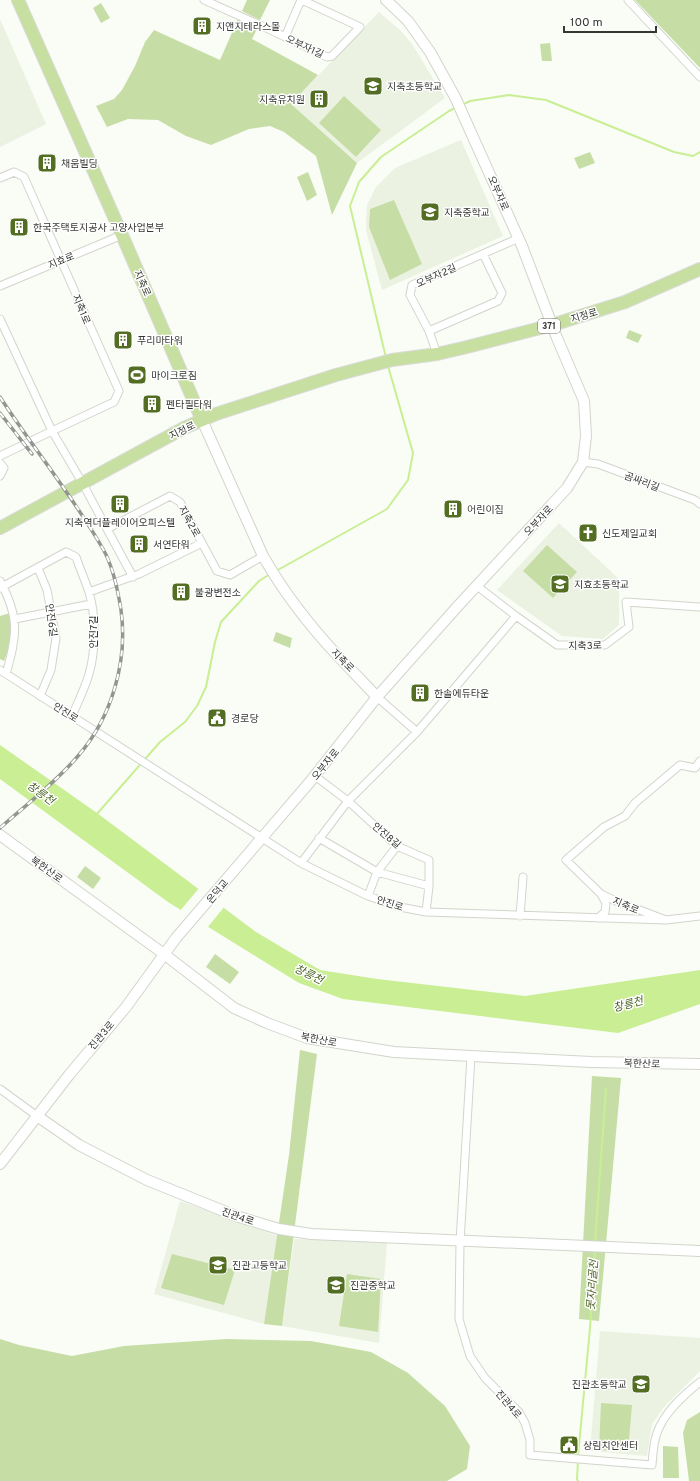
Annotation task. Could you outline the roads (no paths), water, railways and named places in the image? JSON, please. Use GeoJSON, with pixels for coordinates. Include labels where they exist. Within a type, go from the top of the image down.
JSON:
{"type":"FeatureCollection","features":[{"type":"Feature","properties":{"kind":"main road","name":"지축로"},"geometry":{"type":"LineString","coordinates":[[18,0],[265,561],[310,624],[378,697]]}},
{"type":"Feature","properties":{"kind":"main road","name":"오부자로"},"geometry":{"type":"LineString","coordinates":[[245,857],[314,776],[378,697],[567,488],[583,462],[586,436],[584,401],[552,325],[519,238],[463,114],[430,52],[408,21],[386,0]]}},
{"type":"Feature","properties":{"kind":"main road","name":"지정로"},"geometry":{"type":"LineString","coordinates":[[0,528],[184,428],[216,414],[326,378],[392,360],[438,354],[552,325],[625,302],[700,269]]}},
{"type":"Feature","properties":{"kind":"main road","name":"북한산로"},"geometry":{"type":"LineString","coordinates":[[0,835],[164,954],[234,1008],[267,1023],[307,1038],[394,1052],[590,1062],[700,1064]]}},
{"type":"Feature","properties":{"kind":"main road","name":"은덕교"},"geometry":{"type":"LineString","coordinates":[[164,954],[245,857]]}},
{"type":"Feature","properties":{"kind":"main road","name":"진관3로"},"geometry":{"type":"LineString","coordinates":[[0,1164],[98,1038],[126,1006],[164,954]]}},
{"type":"Feature","properties":{"kind":"main road","name":"진관4로"},"geometry":{"type":"LineString","coordinates":[[38,1116],[79,1145],[147,1180],[196,1200],[287,1231],[311,1234],[460,1242],[616,1246],[700,1251]]}},
{"type":"Feature","properties":{"kind":"street","name":"오부자1길"},"geometry":{"type":"LineString","coordinates":[[204,0],[327,57],[332,56],[360,27],[301,0]]}},
{"type":"Feature","properties":{"kind":"street"},"geometry":{"type":"LineString","coordinates":[[285,37],[301,0]]}},
{"type":"Feature","properties":{"kind":"street"},"geometry":{"type":"LineString","coordinates":[[628,0],[700,77]]}},
{"type":"Feature","properties":{"kind":"street","name":"지축1로"},"geometry":{"type":"LineString","coordinates":[[0,178],[14,172],[24,176],[119,391],[114,402],[0,456]]}},
{"type":"Feature","properties":{"kind":"street","name":"지효로"},"geometry":{"type":"LineString","coordinates":[[0,286],[122,235]]}},
{"type":"Feature","properties":{"kind":"street","name":"오부자2길"},"geometry":{"type":"LineString","coordinates":[[438,354],[429,331],[410,294],[412,285],[519,238]]}},
{"type":"Feature","properties":{"kind":"street"},"geometry":{"type":"LineString","coordinates":[[429,331],[498,301],[502,293],[483,254]]}},
{"type":"Feature","properties":{"kind":"street"},"geometry":{"type":"LineString","coordinates":[[0,319],[52,431],[83,484],[133,577]]}},
{"type":"Feature","properties":{"kind":"street","name":"곰싸리길"},"geometry":{"type":"LineString","coordinates":[[583,462],[598,464],[698,500]]}},
{"type":"Feature","properties":{"kind":"street"},"geometry":{"type":"LineString","coordinates":[[0,463],[4,468],[0,476]]}},
{"type":"Feature","properties":{"kind":"street","name":"지축2로"},"geometry":{"type":"LineString","coordinates":[[107,529],[170,496],[180,502],[217,571],[230,575],[265,561]]}},
{"type":"Feature","properties":{"kind":"street"},"geometry":{"type":"LineString","coordinates":[[89,592],[133,577],[202,543]]}},
{"type":"Feature","properties":{"kind":"street","name":"안진7길"},"geometry":{"type":"LineString","coordinates":[[38,568],[66,552],[76,557],[89,592],[93,616],[94,645],[90,672],[72,716]]}},
{"type":"Feature","properties":{"kind":"street"},"geometry":{"type":"LineString","coordinates":[[3,672],[13,650],[15,619],[9,600],[1,585],[38,568]]}},
{"type":"Feature","properties":{"kind":"street","name":"안진6길"},"geometry":{"type":"LineString","coordinates":[[38,568],[47,590],[56,638],[51,670],[40,696]]}},
{"type":"Feature","properties":{"kind":"street","name":"지축3로"},"geometry":{"type":"LineString","coordinates":[[477,586],[557,645],[606,645],[629,627],[626,602],[700,607]]}},
{"type":"Feature","properties":{"kind":"street"},"geometry":{"type":"LineString","coordinates":[[15,619],[91,604]]}},
{"type":"Feature","properties":{"kind":"street"},"geometry":{"type":"LineString","coordinates":[[301,863],[348,801],[417,732],[516,616]]}},
{"type":"Feature","properties":{"kind":"street","name":"안진로"},"geometry":{"type":"LineString","coordinates":[[3,672],[301,863],[368,896],[400,907],[426,912],[666,920]]}},
{"type":"Feature","properties":{"kind":"street","name":"지축로"},"geometry":{"type":"LineString","coordinates":[[378,697],[417,732]]}},
{"type":"Feature","properties":{"kind":"street","name":"지축로"},"geometry":{"type":"LineString","coordinates":[[700,761],[695,768],[680,765],[635,803],[625,816],[604,827],[566,860],[601,894],[616,902],[666,920],[700,916]]}},
{"type":"Feature","properties":{"kind":"street","name":"안진8길"},"geometry":{"type":"LineString","coordinates":[[314,776],[348,801],[397,846],[429,860],[429,886],[426,912]]}},
{"type":"Feature","properties":{"kind":"street"},"geometry":{"type":"LineString","coordinates":[[320,838],[377,872],[429,886]]}},
{"type":"Feature","properties":{"kind":"street"},"geometry":{"type":"LineString","coordinates":[[368,896],[377,872],[397,846]]}},
{"type":"Feature","properties":{"kind":"street"},"geometry":{"type":"LineString","coordinates":[[520,916],[523,877]]}},
{"type":"Feature","properties":{"kind":"street"},"geometry":{"type":"LineString","coordinates":[[598,918],[605,912],[606,903],[601,894]]}},
{"type":"Feature","properties":{"kind":"street"},"geometry":{"type":"LineString","coordinates":[[460,1242],[471,1056]]}},
{"type":"Feature","properties":{"kind":"street"},"geometry":{"type":"LineString","coordinates":[[0,1089],[38,1116]]}},
{"type":"Feature","properties":{"kind":"street","name":"진관4로"},"geometry":{"type":"LineString","coordinates":[[460,1242],[459,1319],[470,1356],[485,1378],[518,1412],[525,1423],[530,1440],[530,1455],[652,1465],[654,1443],[660,1426],[674,1406],[700,1382]]}},
{"type":"Feature","properties":{"kind":"water","name":"창릉천"},"geometry":{"type":"Polygon","coordinates":[[[0,745],[97,813],[256,932],[320,970],[377,979],[525,996],[700,970],[700,1004],[618,1033],[343,999],[299,983],[168,902],[0,779],[0,745]]]}},
{"type":"Feature","properties":{"kind":"waterway"},"geometry":{"type":"LineString","coordinates":[[462,105],[470,101],[509,95],[546,100],[674,152],[693,156],[700,152]]}},
{"type":"Feature","properties":{"kind":"waterway"},"geometry":{"type":"LineString","coordinates":[[386,358],[350,206],[359,182],[381,157],[457,107]]}},
{"type":"Feature","properties":{"kind":"waterway"},"geometry":{"type":"LineString","coordinates":[[276,571],[387,509],[408,480],[413,453],[388,366]]}},
{"type":"Feature","properties":{"kind":"waterway"},"geometry":{"type":"LineString","coordinates":[[96,815],[160,742],[185,722],[197,706],[206,687],[215,642],[221,622],[259,581],[270,574]]}},
{"type":"Feature","properties":{"kind":"waterway","name":"못자리골천"},"geometry":{"type":"LineString","coordinates":[[595,1243],[606,1089]]}},
{"type":"Feature","properties":{"kind":"waterway","name":"못자리골천"},"geometry":{"type":"LineString","coordinates":[[578,1456],[590,1328],[595,1250]]}},
{"type":"Feature","properties":{"kind":"waterway","name":"못자리골천"},"geometry":{"type":"LineString","coordinates":[[578,1461],[578,1481]]}},
{"type":"Feature","properties":{"kind":"railway"},"geometry":{"type":"LineString","coordinates":[[0,397],[79,510],[107,556],[117,587],[123,629],[122,649],[115,688],[100,724],[90,741],[60,775],[0,828]]}},
{"type":"Feature","properties":{"kind":"railway"},"geometry":{"type":"LineString","coordinates":[[0,413],[32,454]]}},
{"type":"Feature","properties":{"kind":"place","name":"지앤지테라스몰"},"geometry":{"type":"Point","coordinates":[202,26]}},
{"type":"Feature","properties":{"kind":"place","name":"지축초등학교"},"geometry":{"type":"Point","coordinates":[373,86]}},
{"type":"Feature","properties":{"kind":"place","name":"지축유치원"},"geometry":{"type":"Point","coordinates":[319,99]}},
{"type":"Feature","properties":{"kind":"place","name":"채움빌딩"},"geometry":{"type":"Point","coordinates":[47,163]}},
{"type":"Feature","properties":{"kind":"place","name":"지축중학교"},"geometry":{"type":"Point","coordinates":[430,212]}},
{"type":"Feature","properties":{"kind":"place","name":"한국주택토지공사 고양사업본부"},"geometry":{"type":"Point","coordinates":[19,227]}},
{"type":"Feature","properties":{"kind":"place","name":"푸리마타워"},"geometry":{"type":"Point","coordinates":[123,340]}},
{"type":"Feature","properties":{"kind":"place","name":"마이크로짐"},"geometry":{"type":"Point","coordinates":[137,375]}},
{"type":"Feature","properties":{"kind":"place","name":"펜타필타워"},"geometry":{"type":"Point","coordinates":[152,404]}},
{"type":"Feature","properties":{"kind":"place","name":"지축역더플레이어오피스텔"},"geometry":{"type":"Point","coordinates":[120,504]}},
{"type":"Feature","properties":{"kind":"place","name":"어린이집"},"geometry":{"type":"Point","coordinates":[453,509]}},
{"type":"Feature","properties":{"kind":"place","name":"신도제일교회"},"geometry":{"type":"Point","coordinates":[588,533]}},
{"type":"Feature","properties":{"kind":"place","name":"서연타워"},"geometry":{"type":"Point","coordinates":[139,544]}},
{"type":"Feature","properties":{"kind":"place","name":"지효초등학교"},"geometry":{"type":"Point","coordinates":[560,584]}},
{"type":"Feature","properties":{"kind":"place","name":"불광변전소"},"geometry":{"type":"Point","coordinates":[181,592]}},
{"type":"Feature","properties":{"kind":"place","name":"한솔에듀타운"},"geometry":{"type":"Point","coordinates":[420,693]}},
{"type":"Feature","properties":{"kind":"place","name":"경로당"},"geometry":{"type":"Point","coordinates":[217,718]}},
{"type":"Feature","properties":{"kind":"place","name":"진관고등학교"},"geometry":{"type":"Point","coordinates":[218,1265]}},
{"type":"Feature","properties":{"kind":"place","name":"진관중학교"},"geometry":{"type":"Point","coordinates":[336,1285]}},
{"type":"Feature","properties":{"kind":"place","name":"진관초등학교"},"geometry":{"type":"Point","coordinates":[641,1384]}},
{"type":"Feature","properties":{"kind":"place","name":"상림치안센터"},"geometry":{"type":"Point","coordinates":[569,1445]}}]}
